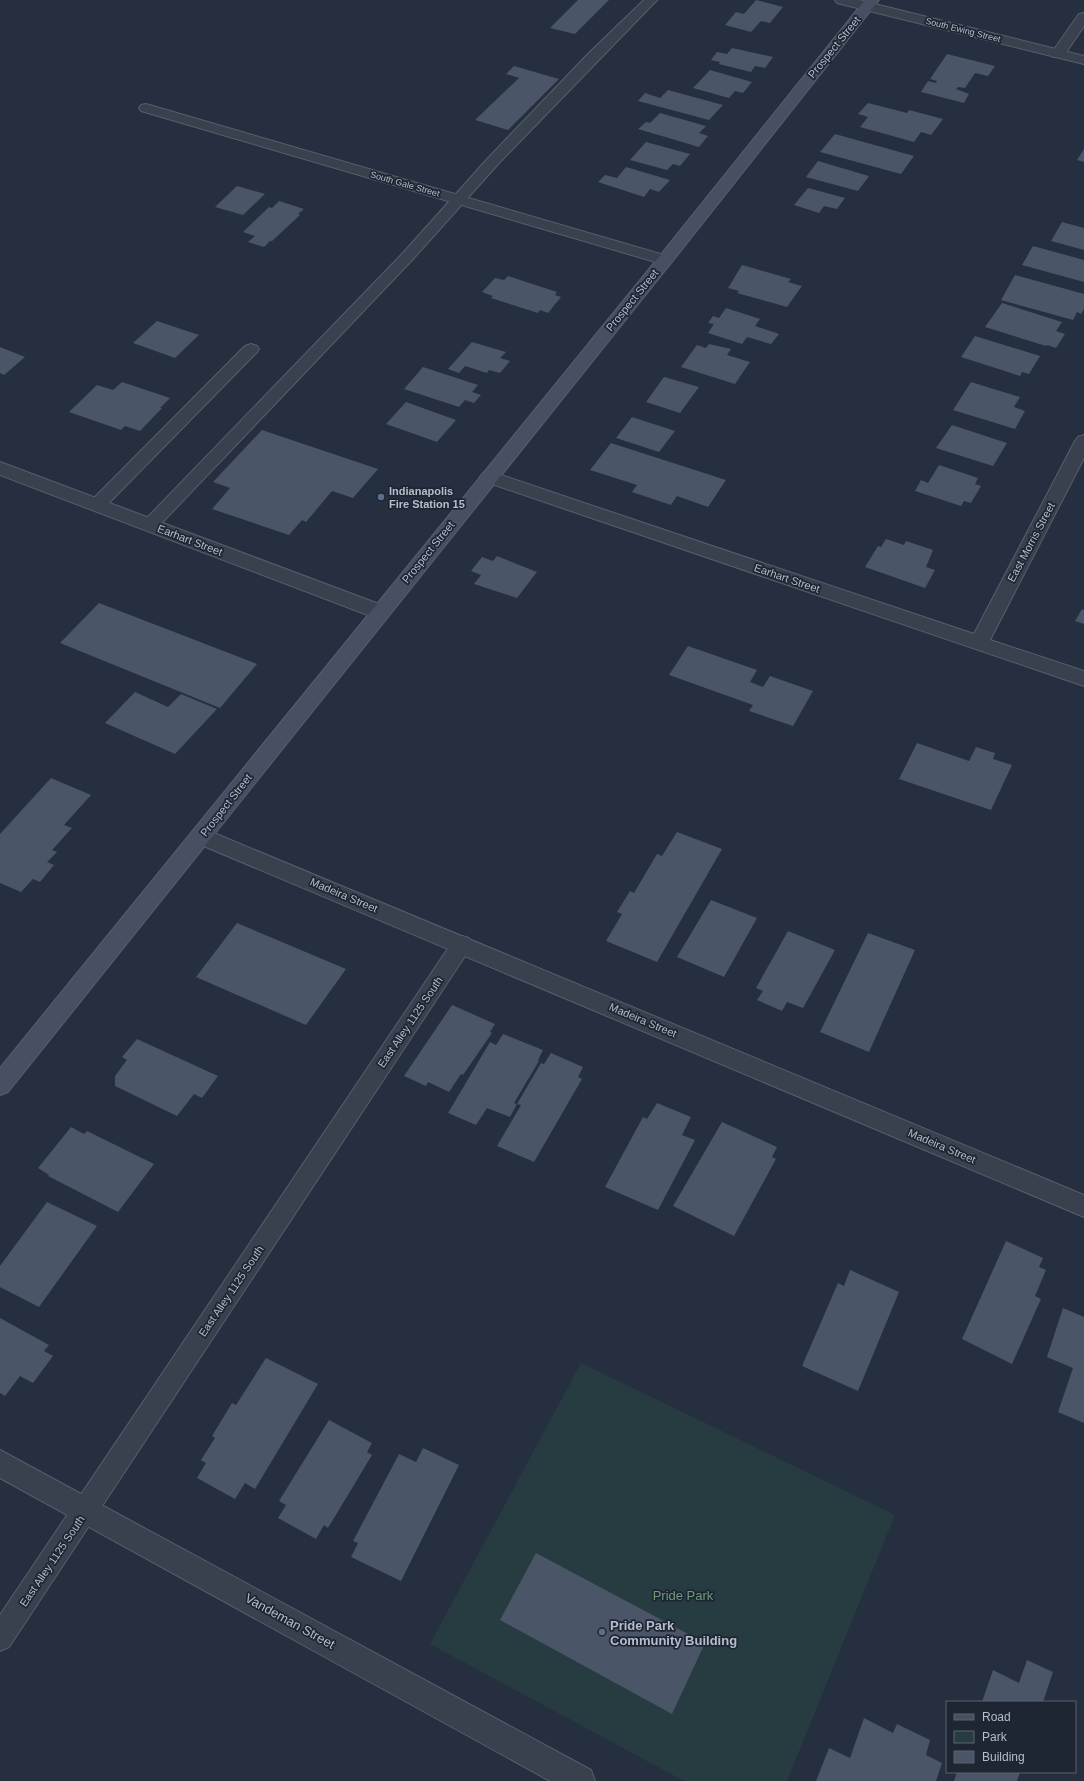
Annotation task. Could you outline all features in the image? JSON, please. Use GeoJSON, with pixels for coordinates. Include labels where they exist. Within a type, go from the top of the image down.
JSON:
{"type":"FeatureCollection","features":[{"type":"Feature","properties":{"kind":"main road","name":"Prospect Street"},"geometry":{"type":"LineString","coordinates":[[0,1085],[665,260],[869,3]]}},
{"type":"Feature","properties":{"kind":"street","name":"South Ewing Street"},"geometry":{"type":"LineString","coordinates":[[842,0],[869,3],[1084,60]]}},
{"type":"Feature","properties":{"kind":"street","name":"South Gale Street"},"geometry":{"type":"LineString","coordinates":[[146,108],[665,260]]}},
{"type":"Feature","properties":{"kind":"street","name":"East Morris Street"},"geometry":{"type":"LineString","coordinates":[[978,643],[1084,441]]}},
{"type":"Feature","properties":{"kind":"street","name":"Earhart Street"},"geometry":{"type":"LineString","coordinates":[[0,468],[380,612]]}},
{"type":"Feature","properties":{"kind":"street","name":"Earhart Street"},"geometry":{"type":"LineString","coordinates":[[489,477],[1084,679]]}},
{"type":"Feature","properties":{"kind":"street","name":"Madeira Street"},"geometry":{"type":"LineString","coordinates":[[202,836],[1084,1206]]}},
{"type":"Feature","properties":{"kind":"street","name":"Vandeman Street"},"geometry":{"type":"LineString","coordinates":[[0,1463],[87,1509],[580,1781]]}},
{"type":"Feature","properties":{"kind":"lane"},"geometry":{"type":"LineString","coordinates":[[150,525],[402,261],[494,160],[594,56],[651,0]]}},
{"type":"Feature","properties":{"kind":"lane"},"geometry":{"type":"LineString","coordinates":[[1058,54],[1084,17]]}},
{"type":"Feature","properties":{"kind":"lane"},"geometry":{"type":"LineString","coordinates":[[97,505],[251,349]]}},
{"type":"Feature","properties":{"kind":"lane","name":"East Alley 1125 South"},"geometry":{"type":"LineString","coordinates":[[0,1638],[462,944]]}},
{"type":"Feature","properties":{"kind":"green space","name":"Pride Park"},"geometry":{"type":"Polygon","coordinates":[[[581,1363],[895,1515],[787,1781],[684,1781],[430,1644],[581,1363]]]}},
{"type":"Feature","properties":{"kind":"building"},"geometry":{"type":"Polygon","coordinates":[[[578,0],[609,0],[575,34],[550,28],[578,0]]]}},
{"type":"Feature","properties":{"kind":"building"},"geometry":{"type":"Polygon","coordinates":[[[756,0],[783,7],[770,23],[761,21],[751,32],[725,25],[736,12],[744,14],[756,0]]]}},
{"type":"Feature","properties":{"kind":"building"},"geometry":{"type":"Polygon","coordinates":[[[732,48],[773,57],[765,68],[755,66],[751,72],[719,64],[720,62],[711,60],[717,52],[727,54],[732,48]]]}},
{"type":"Feature","properties":{"kind":"building"},"geometry":{"type":"Polygon","coordinates":[[[947,54],[995,66],[988,76],[975,73],[965,88],[958,87],[956,89],[969,94],[964,103],[921,92],[928,81],[936,83],[937,81],[930,79],[947,54]]]}},
{"type":"Feature","properties":{"kind":"building"},"geometry":{"type":"Polygon","coordinates":[[[514,66],[559,79],[508,130],[475,120],[519,78],[506,74],[514,66]]]}},
{"type":"Feature","properties":{"kind":"building"},"geometry":{"type":"Polygon","coordinates":[[[710,70],[752,82],[743,93],[735,91],[729,98],[693,88],[710,70]]]}},
{"type":"Feature","properties":{"kind":"building"},"geometry":{"type":"Polygon","coordinates":[[[668,90],[723,105],[709,120],[638,101],[645,93],[660,98],[668,90]]]}},
{"type":"Feature","properties":{"kind":"building"},"geometry":{"type":"Polygon","coordinates":[[[868,103],[907,113],[909,110],[943,119],[931,135],[921,132],[914,142],[860,127],[868,117],[858,114],[868,103]]]}},
{"type":"Feature","properties":{"kind":"building"},"geometry":{"type":"Polygon","coordinates":[[[660,113],[706,126],[699,133],[708,136],[699,147],[638,129],[646,122],[650,123],[660,113]]]}},
{"type":"Feature","properties":{"kind":"building"},"geometry":{"type":"Polygon","coordinates":[[[835,134],[914,156],[901,174],[820,152],[835,134]]]}},
{"type":"Feature","properties":{"kind":"building"},"geometry":{"type":"Polygon","coordinates":[[[646,142],[690,154],[680,166],[673,164],[667,170],[630,160],[646,142]]]}},
{"type":"Feature","properties":{"kind":"building"},"geometry":{"type":"Polygon","coordinates":[[[1084,149],[1084,162],[1077,160],[1084,149]]]}},
{"type":"Feature","properties":{"kind":"building"},"geometry":{"type":"Polygon","coordinates":[[[818,161],[869,176],[858,191],[806,177],[818,161]]]}},
{"type":"Feature","properties":{"kind":"building"},"geometry":{"type":"Polygon","coordinates":[[[626,167],[670,180],[659,192],[650,189],[644,197],[598,182],[605,175],[617,178],[626,167]]]}},
{"type":"Feature","properties":{"kind":"building"},"geometry":{"type":"Polygon","coordinates":[[[237,186],[265,194],[243,215],[215,207],[237,186]]]}},
{"type":"Feature","properties":{"kind":"building"},"geometry":{"type":"Polygon","coordinates":[[[808,188],[845,198],[837,209],[824,206],[819,213],[794,205],[808,188]]]}},
{"type":"Feature","properties":{"kind":"building"},"geometry":{"type":"Polygon","coordinates":[[[279,201],[304,209],[298,214],[300,215],[264,247],[248,242],[255,236],[243,232],[269,207],[272,208],[279,201]]]}},
{"type":"Feature","properties":{"kind":"building"},"geometry":{"type":"Polygon","coordinates":[[[1062,222],[1084,228],[1084,250],[1051,241],[1062,222]]]}},
{"type":"Feature","properties":{"kind":"building"},"geometry":{"type":"Polygon","coordinates":[[[1033,246],[1084,260],[1084,282],[1022,265],[1033,246]]]}},
{"type":"Feature","properties":{"kind":"building"},"geometry":{"type":"Polygon","coordinates":[[[742,265],[791,279],[788,282],[802,286],[787,307],[737,293],[739,291],[728,288],[742,265]]]}},
{"type":"Feature","properties":{"kind":"building"},"geometry":{"type":"Polygon","coordinates":[[[1015,275],[1084,294],[1084,309],[1081,314],[1077,312],[1073,320],[1001,300],[1015,275]]]}},
{"type":"Feature","properties":{"kind":"building"},"geometry":{"type":"Polygon","coordinates":[[[508,276],[557,292],[555,295],[561,297],[548,313],[540,310],[538,313],[491,298],[493,296],[482,292],[495,278],[504,280],[508,276]]]}},
{"type":"Feature","properties":{"kind":"building"},"geometry":{"type":"Polygon","coordinates":[[[1002,303],[1062,322],[1056,331],[1065,334],[1056,348],[985,327],[1002,303]]]}},
{"type":"Feature","properties":{"kind":"building"},"geometry":{"type":"Polygon","coordinates":[[[726,308],[760,319],[755,326],[779,334],[771,344],[747,337],[742,344],[708,333],[714,324],[708,323],[713,316],[719,318],[726,308]]]}},
{"type":"Feature","properties":{"kind":"building"},"geometry":{"type":"Polygon","coordinates":[[[157,321],[199,335],[175,358],[133,343],[157,321]]]}},
{"type":"Feature","properties":{"kind":"building"},"geometry":{"type":"Polygon","coordinates":[[[975,336],[1040,356],[1029,374],[1022,372],[1020,376],[961,357],[975,336]]]}},
{"type":"Feature","properties":{"kind":"building"},"geometry":{"type":"Polygon","coordinates":[[[472,342],[506,352],[500,358],[510,361],[500,373],[489,370],[487,373],[465,366],[459,373],[448,369],[472,342]]]}},
{"type":"Feature","properties":{"kind":"building"},"geometry":{"type":"Polygon","coordinates":[[[709,344],[731,349],[727,355],[750,362],[735,384],[681,367],[697,345],[706,348],[709,344]]]}},
{"type":"Feature","properties":{"kind":"building"},"geometry":{"type":"Polygon","coordinates":[[[0,347],[25,357],[4,375],[0,373],[0,347]]]}},
{"type":"Feature","properties":{"kind":"building"},"geometry":{"type":"Polygon","coordinates":[[[423,367],[478,385],[472,392],[481,395],[474,403],[465,400],[459,407],[404,389],[423,367]]]}},
{"type":"Feature","properties":{"kind":"building"},"geometry":{"type":"Polygon","coordinates":[[[664,377],[699,387],[680,413],[646,402],[664,377]]]}},
{"type":"Feature","properties":{"kind":"building"},"geometry":{"type":"Polygon","coordinates":[[[122,382],[170,398],[140,431],[125,426],[121,430],[69,412],[97,385],[113,390],[122,382]]]}},
{"type":"Feature","properties":{"kind":"building"},"geometry":{"type":"Polygon","coordinates":[[[971,382],[1020,397],[1014,407],[1025,411],[1015,429],[953,410],[971,382]]]}},
{"type":"Feature","properties":{"kind":"building"},"geometry":{"type":"Polygon","coordinates":[[[406,402],[456,420],[437,442],[386,424],[406,402]]]}},
{"type":"Feature","properties":{"kind":"building"},"geometry":{"type":"Polygon","coordinates":[[[632,417],[675,431],[659,452],[616,438],[632,417]]]}},
{"type":"Feature","properties":{"kind":"building"},"geometry":{"type":"Polygon","coordinates":[[[952,425],[1007,443],[993,466],[936,448],[952,425]]]}},
{"type":"Feature","properties":{"kind":"building"},"geometry":{"type":"Polygon","coordinates":[[[262,430],[378,469],[353,498],[332,491],[306,522],[302,520],[289,535],[212,509],[230,488],[213,482],[262,430]]]}},
{"type":"Feature","properties":{"kind":"building"},"geometry":{"type":"Polygon","coordinates":[[[611,443],[726,480],[708,507],[677,496],[671,505],[632,492],[637,485],[590,470],[611,443]]]}},
{"type":"Feature","properties":{"kind":"building"},"geometry":{"type":"Polygon","coordinates":[[[939,465],[978,478],[975,484],[981,486],[971,503],[964,501],[961,506],[915,491],[921,480],[928,483],[939,465]]]}},
{"type":"Feature","properties":{"kind":"building"},"geometry":{"type":"Polygon","coordinates":[[[886,539],[904,545],[906,541],[933,550],[926,567],[935,570],[925,588],[865,567],[878,546],[881,547],[886,539]]]}},
{"type":"Feature","properties":{"kind":"building"},"geometry":{"type":"Polygon","coordinates":[[[497,556],[537,572],[517,598],[474,584],[481,575],[471,571],[482,557],[493,561],[497,556]]]}},
{"type":"Feature","properties":{"kind":"building"},"geometry":{"type":"Polygon","coordinates":[[[99,603],[257,664],[220,708],[60,643],[99,603]]]}},
{"type":"Feature","properties":{"kind":"building"},"geometry":{"type":"Polygon","coordinates":[[[1082,609],[1084,610],[1084,624],[1075,621],[1082,609]]]}},
{"type":"Feature","properties":{"kind":"building"},"geometry":{"type":"Polygon","coordinates":[[[688,646],[757,670],[750,682],[763,687],[770,676],[813,691],[793,726],[749,711],[753,705],[669,675],[688,646]]]}},
{"type":"Feature","properties":{"kind":"building"},"geometry":{"type":"Polygon","coordinates":[[[135,692],[168,707],[181,694],[217,709],[175,754],[105,723],[135,692]]]}},
{"type":"Feature","properties":{"kind":"building"},"geometry":{"type":"Polygon","coordinates":[[[917,743],[969,761],[976,747],[995,753],[993,759],[1012,765],[991,810],[899,779],[917,743]]]}},
{"type":"Feature","properties":{"kind":"building"},"geometry":{"type":"Polygon","coordinates":[[[51,778],[91,795],[64,825],[72,828],[52,850],[57,852],[47,862],[54,865],[40,882],[33,879],[21,892],[0,883],[0,834],[51,778]]]}},
{"type":"Feature","properties":{"kind":"building"},"geometry":{"type":"Polygon","coordinates":[[[677,832],[722,849],[657,962],[606,941],[622,914],[617,912],[630,891],[634,893],[657,854],[662,856],[677,832]]]}},
{"type":"Feature","properties":{"kind":"building"},"geometry":{"type":"Polygon","coordinates":[[[711,900],[757,918],[724,977],[677,957],[711,900]]]}},
{"type":"Feature","properties":{"kind":"building"},"geometry":{"type":"Polygon","coordinates":[[[237,923],[346,969],[306,1025],[196,977],[237,923]]]}},
{"type":"Feature","properties":{"kind":"building"},"geometry":{"type":"Polygon","coordinates":[[[788,931],[835,950],[803,1008],[787,1002],[782,1011],[757,1000],[763,991],[756,988],[788,931]]]}},
{"type":"Feature","properties":{"kind":"building"},"geometry":{"type":"Polygon","coordinates":[[[868,933],[915,950],[869,1052],[820,1032],[868,933]]]}},
{"type":"Feature","properties":{"kind":"building"},"geometry":{"type":"Polygon","coordinates":[[[452,1005],[495,1024],[490,1032],[492,1033],[463,1075],[461,1074],[449,1092],[428,1082],[426,1086],[404,1076],[452,1005]]]}},
{"type":"Feature","properties":{"kind":"building"},"geometry":{"type":"Polygon","coordinates":[[[503,1034],[543,1050],[538,1060],[539,1061],[514,1103],[517,1104],[510,1117],[487,1108],[476,1125],[448,1113],[490,1042],[496,1045],[503,1034]]]}},
{"type":"Feature","properties":{"kind":"building"},"geometry":{"type":"Polygon","coordinates":[[[137,1039],[218,1076],[202,1098],[194,1094],[177,1116],[115,1086],[115,1076],[127,1060],[122,1057],[137,1039]]]}},
{"type":"Feature","properties":{"kind":"building"},"geometry":{"type":"Polygon","coordinates":[[[551,1053],[583,1067],[578,1077],[582,1079],[534,1162],[497,1146],[521,1105],[517,1104],[541,1063],[544,1064],[551,1053]]]}},
{"type":"Feature","properties":{"kind":"building"},"geometry":{"type":"Polygon","coordinates":[[[657,1103],[691,1117],[682,1135],[695,1140],[658,1210],[605,1187],[643,1117],[647,1119],[657,1103]]]}},
{"type":"Feature","properties":{"kind":"building"},"geometry":{"type":"Polygon","coordinates":[[[722,1122],[777,1147],[772,1157],[776,1159],[734,1236],[673,1206],[722,1122]]]}},
{"type":"Feature","properties":{"kind":"building"},"geometry":{"type":"Polygon","coordinates":[[[71,1127],[84,1134],[87,1131],[154,1164],[118,1212],[48,1176],[49,1175],[38,1168],[71,1127]]]}},
{"type":"Feature","properties":{"kind":"building"},"geometry":{"type":"Polygon","coordinates":[[[47,1202],[97,1226],[39,1307],[0,1287],[0,1266],[47,1202]]]}},
{"type":"Feature","properties":{"kind":"building"},"geometry":{"type":"Polygon","coordinates":[[[1006,1241],[1043,1258],[1039,1267],[1046,1270],[1035,1296],[1041,1299],[1012,1364],[962,1339],[1006,1241]]]}},
{"type":"Feature","properties":{"kind":"building"},"geometry":{"type":"Polygon","coordinates":[[[850,1270],[899,1292],[858,1391],[802,1366],[838,1283],[844,1286],[850,1270]]]}},
{"type":"Feature","properties":{"kind":"building"},"geometry":{"type":"Polygon","coordinates":[[[1063,1308],[1084,1317],[1084,1423],[1058,1412],[1073,1368],[1047,1357],[1063,1308]]]}},
{"type":"Feature","properties":{"kind":"building"},"geometry":{"type":"Polygon","coordinates":[[[0,1318],[49,1345],[44,1351],[53,1356],[33,1383],[20,1376],[5,1396],[0,1393],[0,1318]]]}},
{"type":"Feature","properties":{"kind":"building"},"geometry":{"type":"Polygon","coordinates":[[[266,1358],[318,1384],[255,1489],[245,1483],[235,1499],[197,1478],[206,1463],[201,1460],[215,1438],[212,1436],[232,1403],[236,1405],[266,1358]]]}},
{"type":"Feature","properties":{"kind":"building"},"geometry":{"type":"Polygon","coordinates":[[[329,1420],[372,1443],[367,1452],[372,1455],[328,1528],[324,1525],[316,1539],[278,1518],[286,1505],[279,1501],[329,1420]]]}},
{"type":"Feature","properties":{"kind":"building"},"geometry":{"type":"Polygon","coordinates":[[[423,1448],[459,1465],[401,1581],[351,1557],[358,1543],[353,1541],[399,1454],[416,1462],[423,1448]]]}},
{"type":"Feature","properties":{"kind":"building","name":"Pride Park Community Building"},"geometry":{"type":"Polygon","coordinates":[[[536,1553],[705,1643],[672,1714],[500,1620],[536,1553]]]}},
{"type":"Feature","properties":{"kind":"building"},"geometry":{"type":"Polygon","coordinates":[[[1027,1660],[1053,1672],[1043,1701],[982,1701],[993,1670],[1019,1683],[1027,1660]]]}},
{"type":"Feature","properties":{"kind":"building"},"geometry":{"type":"Polygon","coordinates":[[[864,1718],[893,1733],[897,1724],[930,1740],[926,1755],[942,1763],[936,1781],[816,1781],[829,1748],[850,1758],[864,1718]]]}},
{"type":"Feature","properties":{"kind":"building"},"geometry":{"type":"Polygon","coordinates":[[[957,1773],[1020,1773],[1017,1781],[954,1781],[957,1773]]]}},
{"type":"Feature","properties":{"kind":"place","name":"Indianapolis Fire Station 15"},"geometry":{"type":"Point","coordinates":[381,497]}},
{"type":"Feature","properties":{"kind":"place","name":"Pride Park Community Building"},"geometry":{"type":"Point","coordinates":[602,1632]}}]}
